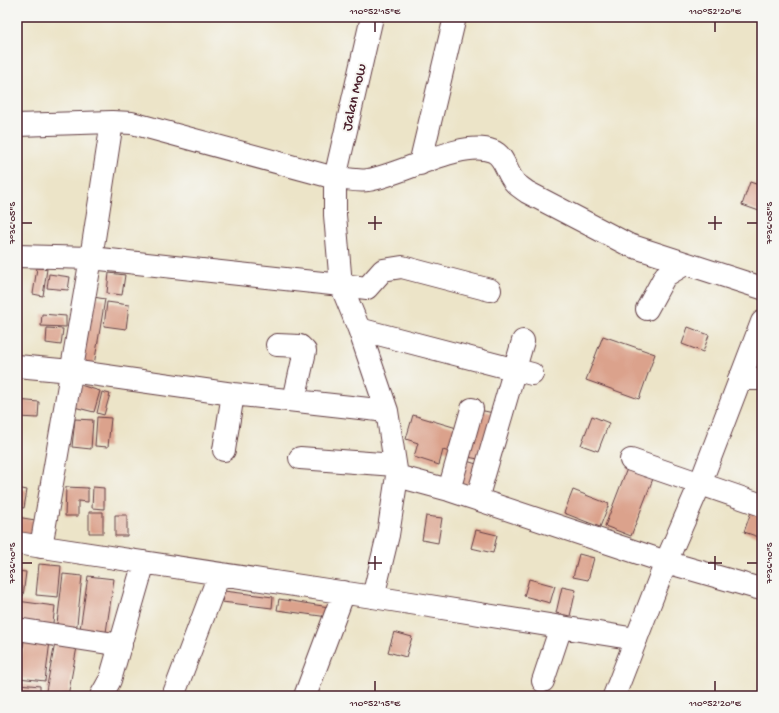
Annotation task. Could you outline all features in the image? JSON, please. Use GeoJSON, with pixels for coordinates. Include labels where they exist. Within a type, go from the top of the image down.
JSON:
{"type":"FeatureCollection","features":[{"type":"Feature","properties":{"kind":"street","name":"Jalan Mow"},"geometry":{"type":"LineString","coordinates":[[372,17],[335,178],[335,215],[341,285],[359,329],[386,411],[396,470],[388,535],[373,597]]}},
{"type":"Feature","properties":{"kind":"street"},"geometry":{"type":"LineString","coordinates":[[420,164],[455,17]]}},
{"type":"Feature","properties":{"kind":"street"},"geometry":{"type":"LineString","coordinates":[[41,547],[91,258],[112,122]]}},
{"type":"Feature","properties":{"kind":"street"},"geometry":{"type":"LineString","coordinates":[[17,125],[112,122],[132,123],[182,135],[335,178],[368,180],[420,164],[452,152],[478,148],[493,151],[505,164],[513,180],[527,192],[629,245],[762,288]]}},
{"type":"Feature","properties":{"kind":"street"},"geometry":{"type":"LineString","coordinates":[[17,256],[91,258],[368,288],[383,270],[402,267],[490,290]]}},
{"type":"Feature","properties":{"kind":"street"},"geometry":{"type":"LineString","coordinates":[[647,309],[665,276],[685,264]]}},
{"type":"Feature","properties":{"kind":"street"},"geometry":{"type":"LineString","coordinates":[[614,696],[666,562],[700,484],[762,322]]}},
{"type":"Feature","properties":{"kind":"street"},"geometry":{"type":"LineString","coordinates":[[359,329],[524,372]]}},
{"type":"Feature","properties":{"kind":"street"},"geometry":{"type":"LineString","coordinates":[[477,499],[524,372],[523,341]]}},
{"type":"Feature","properties":{"kind":"street"},"geometry":{"type":"LineString","coordinates":[[277,345],[300,346],[305,351],[294,400]]}},
{"type":"Feature","properties":{"kind":"street"},"geometry":{"type":"LineString","coordinates":[[17,366],[71,371],[233,394],[386,411]]}},
{"type":"Feature","properties":{"kind":"street"},"geometry":{"type":"LineString","coordinates":[[739,379],[762,379]]}},
{"type":"Feature","properties":{"kind":"street"},"geometry":{"type":"LineString","coordinates":[[224,450],[233,394]]}},
{"type":"Feature","properties":{"kind":"street"},"geometry":{"type":"LineString","coordinates":[[449,490],[472,409]]}},
{"type":"Feature","properties":{"kind":"street"},"geometry":{"type":"LineString","coordinates":[[300,458],[396,470],[449,490],[666,562],[757,588],[762,588]]}},
{"type":"Feature","properties":{"kind":"street"},"geometry":{"type":"LineString","coordinates":[[631,460],[762,505]]}},
{"type":"Feature","properties":{"kind":"street"},"geometry":{"type":"LineString","coordinates":[[17,543],[636,638]]}},
{"type":"Feature","properties":{"kind":"street"},"geometry":{"type":"LineString","coordinates":[[100,696],[110,680],[144,562]]}},
{"type":"Feature","properties":{"kind":"street"},"geometry":{"type":"LineString","coordinates":[[173,696],[219,575]]}},
{"type":"Feature","properties":{"kind":"street"},"geometry":{"type":"LineString","coordinates":[[305,696],[344,592]]}},
{"type":"Feature","properties":{"kind":"street"},"geometry":{"type":"LineString","coordinates":[[543,681],[561,627]]}},
{"type":"Feature","properties":{"kind":"street"},"geometry":{"type":"LineString","coordinates":[[17,629],[121,645]]}},
{"type":"Feature","properties":{"kind":"building"},"geometry":{"type":"Polygon","coordinates":[[[750,182],[762,186],[762,212],[742,205],[750,182]]]}},
{"type":"Feature","properties":{"kind":"building"},"geometry":{"type":"Polygon","coordinates":[[[37,268],[47,269],[43,296],[33,294],[37,268]]]}},
{"type":"Feature","properties":{"kind":"building"},"geometry":{"type":"Polygon","coordinates":[[[109,273],[125,275],[122,295],[107,293],[109,273]]]}},
{"type":"Feature","properties":{"kind":"building"},"geometry":{"type":"Polygon","coordinates":[[[49,274],[70,277],[68,290],[47,288],[49,274]]]}},
{"type":"Feature","properties":{"kind":"building"},"geometry":{"type":"Polygon","coordinates":[[[88,296],[105,299],[94,365],[77,362],[88,296]]]}},
{"type":"Feature","properties":{"kind":"building"},"geometry":{"type":"Polygon","coordinates":[[[107,302],[129,305],[126,329],[104,326],[107,302]]]}},
{"type":"Feature","properties":{"kind":"building"},"geometry":{"type":"Polygon","coordinates":[[[42,314],[66,316],[66,327],[41,326],[42,314]]]}},
{"type":"Feature","properties":{"kind":"building"},"geometry":{"type":"Polygon","coordinates":[[[688,327],[709,335],[703,352],[682,344],[688,327]]]}},
{"type":"Feature","properties":{"kind":"building"},"geometry":{"type":"Polygon","coordinates":[[[47,328],[63,329],[61,345],[46,343],[47,328]]]}},
{"type":"Feature","properties":{"kind":"building"},"geometry":{"type":"Polygon","coordinates":[[[603,336],[655,354],[639,399],[586,380],[603,336]]]}},
{"type":"Feature","properties":{"kind":"building"},"geometry":{"type":"Polygon","coordinates":[[[80,385],[100,391],[94,412],[74,407],[80,385]]]}},
{"type":"Feature","properties":{"kind":"building"},"geometry":{"type":"Polygon","coordinates":[[[102,392],[110,394],[104,415],[97,413],[102,392]]]}},
{"type":"Feature","properties":{"kind":"building"},"geometry":{"type":"Polygon","coordinates":[[[17,400],[39,402],[38,418],[17,417],[17,400]]]}},
{"type":"Feature","properties":{"kind":"building"},"geometry":{"type":"Polygon","coordinates":[[[479,410],[494,413],[483,460],[468,457],[479,410]]]}},
{"type":"Feature","properties":{"kind":"building"},"geometry":{"type":"Polygon","coordinates":[[[413,415],[460,429],[453,453],[443,450],[439,465],[414,457],[418,443],[406,439],[413,415]]]}},
{"type":"Feature","properties":{"kind":"building"},"geometry":{"type":"Polygon","coordinates":[[[592,416],[609,423],[598,451],[581,445],[592,416]]]}},
{"type":"Feature","properties":{"kind":"building"},"geometry":{"type":"Polygon","coordinates":[[[97,417],[111,418],[108,447],[95,446],[97,417]]]}},
{"type":"Feature","properties":{"kind":"building"},"geometry":{"type":"Polygon","coordinates":[[[75,419],[93,420],[91,449],[72,447],[75,419]]]}},
{"type":"Feature","properties":{"kind":"building"},"geometry":{"type":"Polygon","coordinates":[[[762,440],[762,452],[758,450],[762,440]]]}},
{"type":"Feature","properties":{"kind":"building"},"geometry":{"type":"Polygon","coordinates":[[[463,460],[480,465],[474,486],[457,482],[463,460]]]}},
{"type":"Feature","properties":{"kind":"building"},"geometry":{"type":"Polygon","coordinates":[[[628,466],[654,476],[631,536],[605,526],[628,466]]]}},
{"type":"Feature","properties":{"kind":"building"},"geometry":{"type":"Polygon","coordinates":[[[66,487],[88,488],[88,502],[78,501],[78,516],[65,516],[66,487]]]}},
{"type":"Feature","properties":{"kind":"building"},"geometry":{"type":"Polygon","coordinates":[[[93,487],[104,488],[104,509],[92,508],[93,487]]]}},
{"type":"Feature","properties":{"kind":"building"},"geometry":{"type":"Polygon","coordinates":[[[17,488],[27,490],[24,508],[17,507],[17,488]]]}},
{"type":"Feature","properties":{"kind":"building"},"geometry":{"type":"Polygon","coordinates":[[[573,490],[609,504],[600,527],[564,513],[573,490]]]}},
{"type":"Feature","properties":{"kind":"building"},"geometry":{"type":"Polygon","coordinates":[[[752,509],[762,513],[762,538],[744,532],[752,509]]]}},
{"type":"Feature","properties":{"kind":"building"},"geometry":{"type":"Polygon","coordinates":[[[89,512],[103,512],[103,533],[89,533],[89,512]]]}},
{"type":"Feature","properties":{"kind":"building"},"geometry":{"type":"Polygon","coordinates":[[[115,515],[127,515],[127,536],[115,536],[115,515]]]}},
{"type":"Feature","properties":{"kind":"building"},"geometry":{"type":"Polygon","coordinates":[[[426,516],[442,518],[438,543],[422,540],[426,516]]]}},
{"type":"Feature","properties":{"kind":"building"},"geometry":{"type":"Polygon","coordinates":[[[17,517],[35,520],[32,536],[17,533],[17,517]]]}},
{"type":"Feature","properties":{"kind":"building"},"geometry":{"type":"Polygon","coordinates":[[[476,530],[497,535],[493,553],[471,548],[476,530]]]}},
{"type":"Feature","properties":{"kind":"building"},"geometry":{"type":"Polygon","coordinates":[[[579,554],[594,558],[588,580],[573,577],[579,554]]]}},
{"type":"Feature","properties":{"kind":"building"},"geometry":{"type":"Polygon","coordinates":[[[39,564],[61,566],[58,597],[36,595],[39,564]]]}},
{"type":"Feature","properties":{"kind":"building"},"geometry":{"type":"Polygon","coordinates":[[[17,571],[26,572],[23,596],[17,596],[17,571]]]}},
{"type":"Feature","properties":{"kind":"building"},"geometry":{"type":"Polygon","coordinates":[[[63,574],[82,576],[76,634],[56,632],[63,574]]]}},
{"type":"Feature","properties":{"kind":"building"},"geometry":{"type":"Polygon","coordinates":[[[88,576],[114,579],[105,639],[79,636],[88,576]]]}},
{"type":"Feature","properties":{"kind":"building"},"geometry":{"type":"Polygon","coordinates":[[[529,579],[555,586],[550,603],[524,596],[529,579]]]}},
{"type":"Feature","properties":{"kind":"building"},"geometry":{"type":"Polygon","coordinates":[[[562,587],[576,590],[570,616],[556,613],[562,587]]]}},
{"type":"Feature","properties":{"kind":"building"},"geometry":{"type":"Polygon","coordinates":[[[224,591],[273,597],[272,608],[222,602],[224,591]]]}},
{"type":"Feature","properties":{"kind":"building"},"geometry":{"type":"Polygon","coordinates":[[[279,599],[329,607],[328,617],[277,610],[279,599]]]}},
{"type":"Feature","properties":{"kind":"building"},"geometry":{"type":"Polygon","coordinates":[[[17,601],[55,606],[52,631],[17,626],[17,601]]]}},
{"type":"Feature","properties":{"kind":"building"},"geometry":{"type":"Polygon","coordinates":[[[394,632],[412,637],[406,657],[388,652],[394,632]]]}},
{"type":"Feature","properties":{"kind":"building"},"geometry":{"type":"Polygon","coordinates":[[[24,638],[50,641],[45,681],[19,678],[24,638]]]}},
{"type":"Feature","properties":{"kind":"building"},"geometry":{"type":"Polygon","coordinates":[[[55,643],[77,647],[68,696],[45,696],[55,643]]]}},
{"type":"Feature","properties":{"kind":"building"},"geometry":{"type":"Polygon","coordinates":[[[19,684],[40,686],[40,696],[18,696],[19,684]]]}}]}
